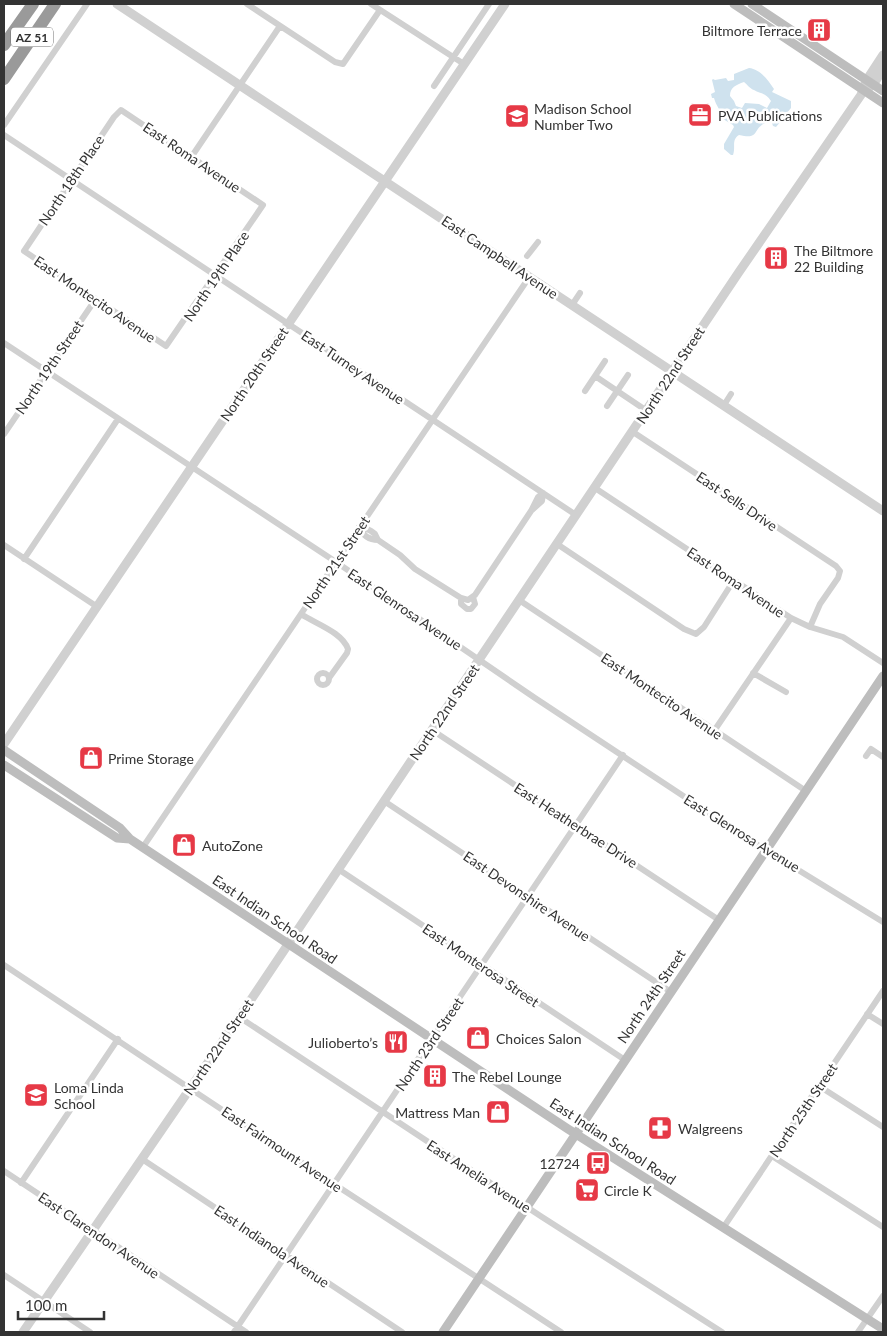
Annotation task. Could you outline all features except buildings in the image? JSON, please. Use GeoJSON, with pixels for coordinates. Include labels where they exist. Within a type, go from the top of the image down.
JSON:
{"type":"FeatureCollection","features":[{"type":"Feature","properties":{"kind":"highway"},"geometry":{"type":"LineString","coordinates":[[4,41],[25,4]]}},
{"type":"Feature","properties":{"kind":"highway","name":"AZ 51"},"geometry":{"type":"LineString","coordinates":[[4,45],[32,4]]}},
{"type":"Feature","properties":{"kind":"highway","name":"AZ 51"},"geometry":{"type":"LineString","coordinates":[[7,74],[55,4]]}},
{"type":"Feature","properties":{"kind":"highway"},"geometry":{"type":"LineString","coordinates":[[7,74],[46,28],[63,4]]}},
{"type":"Feature","properties":{"kind":"main road"},"geometry":{"type":"LineString","coordinates":[[734,4],[771,22],[868,85],[883,92]]}},
{"type":"Feature","properties":{"kind":"main road"},"geometry":{"type":"LineString","coordinates":[[752,4],[771,22]]}},
{"type":"Feature","properties":{"kind":"main road"},"geometry":{"type":"LineString","coordinates":[[868,85],[883,103]]}},
{"type":"Feature","properties":{"kind":"main road","name":"North 24th Street"},"geometry":{"type":"LineString","coordinates":[[442,1332],[883,676]]}},
{"type":"Feature","properties":{"kind":"main road","name":"East Indian School Road"},"geometry":{"type":"LineString","coordinates":[[4,750],[120,828],[142,848],[576,1134],[883,1329]]}},
{"type":"Feature","properties":{"kind":"main road","name":"East Indian School Road"},"geometry":{"type":"LineString","coordinates":[[4,765],[117,838],[130,839]]}},
{"type":"Feature","properties":{"kind":"street"},"geometry":{"type":"LineString","coordinates":[[4,125],[87,4]]}},
{"type":"Feature","properties":{"kind":"street","name":"East Campbell Avenue"},"geometry":{"type":"LineString","coordinates":[[117,4],[883,511]]}},
{"type":"Feature","properties":{"kind":"street"},"geometry":{"type":"LineString","coordinates":[[247,4],[335,62],[342,64],[380,10]]}},
{"type":"Feature","properties":{"kind":"street"},"geometry":{"type":"LineString","coordinates":[[371,4],[464,64]]}},
{"type":"Feature","properties":{"kind":"street"},"geometry":{"type":"LineString","coordinates":[[434,86],[489,4]]}},
{"type":"Feature","properties":{"kind":"street","name":"North 20th Street"},"geometry":{"type":"LineString","coordinates":[[4,744],[505,4]]}},
{"type":"Feature","properties":{"kind":"street"},"geometry":{"type":"LineString","coordinates":[[192,156],[280,26]]}},
{"type":"Feature","properties":{"kind":"street","name":"North 22nd Street"},"geometry":{"type":"LineString","coordinates":[[23,1332],[239,1017],[765,234],[868,85],[883,55]]}},
{"type":"Feature","properties":{"kind":"street","name":"North 22nd Street"},"geometry":{"type":"LineString","coordinates":[[868,85],[883,70]]}},
{"type":"Feature","properties":{"kind":"street","name":"East Roma Avenue"},"geometry":{"type":"LineString","coordinates":[[120,110],[192,156],[263,205]]}},
{"type":"Feature","properties":{"kind":"street","name":"North 18th Place"},"geometry":{"type":"LineString","coordinates":[[24,251],[120,110]]}},
{"type":"Feature","properties":{"kind":"street","name":"East Turney Avenue"},"geometry":{"type":"LineString","coordinates":[[4,136],[576,515]]}},
{"type":"Feature","properties":{"kind":"street","name":"North 19th Place"},"geometry":{"type":"LineString","coordinates":[[166,346],[216,276],[263,205]]}},
{"type":"Feature","properties":{"kind":"street"},"geometry":{"type":"LineString","coordinates":[[527,256],[538,242]]}},
{"type":"Feature","properties":{"kind":"street","name":"East Montecito Avenue"},"geometry":{"type":"LineString","coordinates":[[24,251],[166,346]]}},
{"type":"Feature","properties":{"kind":"street","name":"North 21st Street"},"geometry":{"type":"LineString","coordinates":[[142,848],[530,276]]}},
{"type":"Feature","properties":{"kind":"street"},"geometry":{"type":"LineString","coordinates":[[572,305],[580,293]]}},
{"type":"Feature","properties":{"kind":"street","name":"North 19th Street"},"geometry":{"type":"LineString","coordinates":[[4,434],[95,300]]}},
{"type":"Feature","properties":{"kind":"street","name":"East Glenrosa Avenue"},"geometry":{"type":"LineString","coordinates":[[4,343],[336,562],[528,693],[766,850],[883,922]]}},
{"type":"Feature","properties":{"kind":"street"},"geometry":{"type":"LineString","coordinates":[[585,391],[606,361]]}},
{"type":"Feature","properties":{"kind":"street"},"geometry":{"type":"LineString","coordinates":[[607,406],[628,375]]}},
{"type":"Feature","properties":{"kind":"street"},"geometry":{"type":"LineString","coordinates":[[595,376],[647,411]]}},
{"type":"Feature","properties":{"kind":"street"},"geometry":{"type":"LineString","coordinates":[[724,405],[731,394]]}},
{"type":"Feature","properties":{"kind":"street"},"geometry":{"type":"LineString","coordinates":[[24,559],[118,419]]}},
{"type":"Feature","properties":{"kind":"street","name":"East Sells Drive"},"geometry":{"type":"LineString","coordinates":[[633,432],[828,560],[840,570],[838,578],[820,604],[810,627]]}},
{"type":"Feature","properties":{"kind":"street","name":"East Roma Avenue"},"geometry":{"type":"LineString","coordinates":[[595,488],[791,618],[810,627],[843,637],[883,663]]}},
{"type":"Feature","properties":{"kind":"street"},"geometry":{"type":"LineString","coordinates":[[359,528],[367,529],[375,534],[378,540],[400,555],[415,569],[461,598],[468,600],[474,597],[531,511],[542,501],[543,493]]}},
{"type":"Feature","properties":{"kind":"street"},"geometry":{"type":"LineString","coordinates":[[557,544],[696,634],[704,627],[734,580]]}},
{"type":"Feature","properties":{"kind":"street"},"geometry":{"type":"LineString","coordinates":[[4,546],[96,606]]}},
{"type":"Feature","properties":{"kind":"street","name":"East Montecito Avenue"},"geometry":{"type":"LineString","coordinates":[[519,600],[806,791]]}},
{"type":"Feature","properties":{"kind":"street"},"geometry":{"type":"LineString","coordinates":[[301,614],[326,628],[346,644],[347,653],[329,678]]}},
{"type":"Feature","properties":{"kind":"street"},"geometry":{"type":"LineString","coordinates":[[714,731],[791,618]]}},
{"type":"Feature","properties":{"kind":"street"},"geometry":{"type":"LineString","coordinates":[[753,674],[786,692]]}},
{"type":"Feature","properties":{"kind":"street","name":"East Heatherbrae Drive"},"geometry":{"type":"LineString","coordinates":[[432,730],[719,920]]}},
{"type":"Feature","properties":{"kind":"street"},"geometry":{"type":"LineString","coordinates":[[866,756],[870,749],[883,757]]}},
{"type":"Feature","properties":{"kind":"street","name":"North 23rd Street"},"geometry":{"type":"LineString","coordinates":[[236,1330],[623,755]]}},
{"type":"Feature","properties":{"kind":"street","name":"East Devonshire Avenue"},"geometry":{"type":"LineString","coordinates":[[384,801],[671,992]]}},
{"type":"Feature","properties":{"kind":"street","name":"East Monterosa Street"},"geometry":{"type":"LineString","coordinates":[[338,869],[625,1060]]}},
{"type":"Feature","properties":{"kind":"street","name":"East Fairmount Avenue"},"geometry":{"type":"LineString","coordinates":[[4,965],[561,1332]]}},
{"type":"Feature","properties":{"kind":"street","name":"North 25th Street"},"geometry":{"type":"LineString","coordinates":[[723,1228],[883,991]]}},
{"type":"Feature","properties":{"kind":"street"},"geometry":{"type":"LineString","coordinates":[[867,1014],[883,1024]]}},
{"type":"Feature","properties":{"kind":"street","name":"East Amelia Avenue"},"geometry":{"type":"LineString","coordinates":[[239,1017],[527,1207],[722,1332]]}},
{"type":"Feature","properties":{"kind":"street"},"geometry":{"type":"LineString","coordinates":[[22,1183],[118,1039]]}},
{"type":"Feature","properties":{"kind":"street"},"geometry":{"type":"LineString","coordinates":[[819,1086],[883,1127]]}},
{"type":"Feature","properties":{"kind":"street"},"geometry":{"type":"LineString","coordinates":[[772,1156],[883,1227]]}},
{"type":"Feature","properties":{"kind":"street","name":"East Indianola Avenue"},"geometry":{"type":"LineString","coordinates":[[142,1159],[402,1332]]}},
{"type":"Feature","properties":{"kind":"street","name":"East Clarendon Avenue"},"geometry":{"type":"LineString","coordinates":[[4,1171],[236,1330],[246,1332]]}},
{"type":"Feature","properties":{"kind":"street"},"geometry":{"type":"LineString","coordinates":[[4,1275],[90,1332]]}},
{"type":"Feature","properties":{"kind":"street"},"geometry":{"type":"LineString","coordinates":[[858,1332],[883,1296]]}},
{"type":"Feature","properties":{"kind":"water"},"geometry":{"type":"Polygon","coordinates":[[[749,68],[757,70],[772,86],[774,89],[772,92],[791,101],[791,108],[786,114],[781,112],[778,120],[781,121],[776,127],[772,123],[767,122],[753,135],[739,135],[735,139],[734,152],[731,155],[724,149],[724,144],[734,127],[723,119],[711,94],[715,92],[713,79],[726,78],[728,81],[734,80],[734,74],[749,68]],[[744,82],[736,85],[731,90],[730,96],[736,106],[742,108],[745,103],[759,104],[767,108],[771,101],[769,98],[751,89],[744,82]]]}},
{"type":"Feature","properties":{"kind":"place","name":"Biltmore Terrace"},"geometry":{"type":"Point","coordinates":[819,30]}},
{"type":"Feature","properties":{"kind":"place","name":"PVA Publications"},"geometry":{"type":"Point","coordinates":[700,115]}},
{"type":"Feature","properties":{"kind":"place","name":"Madison School Number Two"},"geometry":{"type":"Point","coordinates":[517,116]}},
{"type":"Feature","properties":{"kind":"place","name":"The Biltmore 22 Building"},"geometry":{"type":"Point","coordinates":[776,258]}},
{"type":"Feature","properties":{"kind":"place","name":"Prime Storage"},"geometry":{"type":"Point","coordinates":[91,758]}},
{"type":"Feature","properties":{"kind":"place","name":"AutoZone"},"geometry":{"type":"Point","coordinates":[184,845]}},
{"type":"Feature","properties":{"kind":"place","name":"Choices Salon"},"geometry":{"type":"Point","coordinates":[478,1038]}},
{"type":"Feature","properties":{"kind":"place","name":"Julioberto’s"},"geometry":{"type":"Point","coordinates":[396,1042]}},
{"type":"Feature","properties":{"kind":"place","name":"The Rebel Lounge"},"geometry":{"type":"Point","coordinates":[435,1076]}},
{"type":"Feature","properties":{"kind":"place","name":"Loma Linda School"},"geometry":{"type":"Point","coordinates":[36,1095]}},
{"type":"Feature","properties":{"kind":"place","name":"Mattress Man"},"geometry":{"type":"Point","coordinates":[498,1112]}},
{"type":"Feature","properties":{"kind":"place","name":"Walgreens"},"geometry":{"type":"Point","coordinates":[660,1128]}},
{"type":"Feature","properties":{"kind":"place","name":"12724"},"geometry":{"type":"Point","coordinates":[598,1163]}},
{"type":"Feature","properties":{"kind":"place","name":"Circle K"},"geometry":{"type":"Point","coordinates":[587,1190]}}]}
